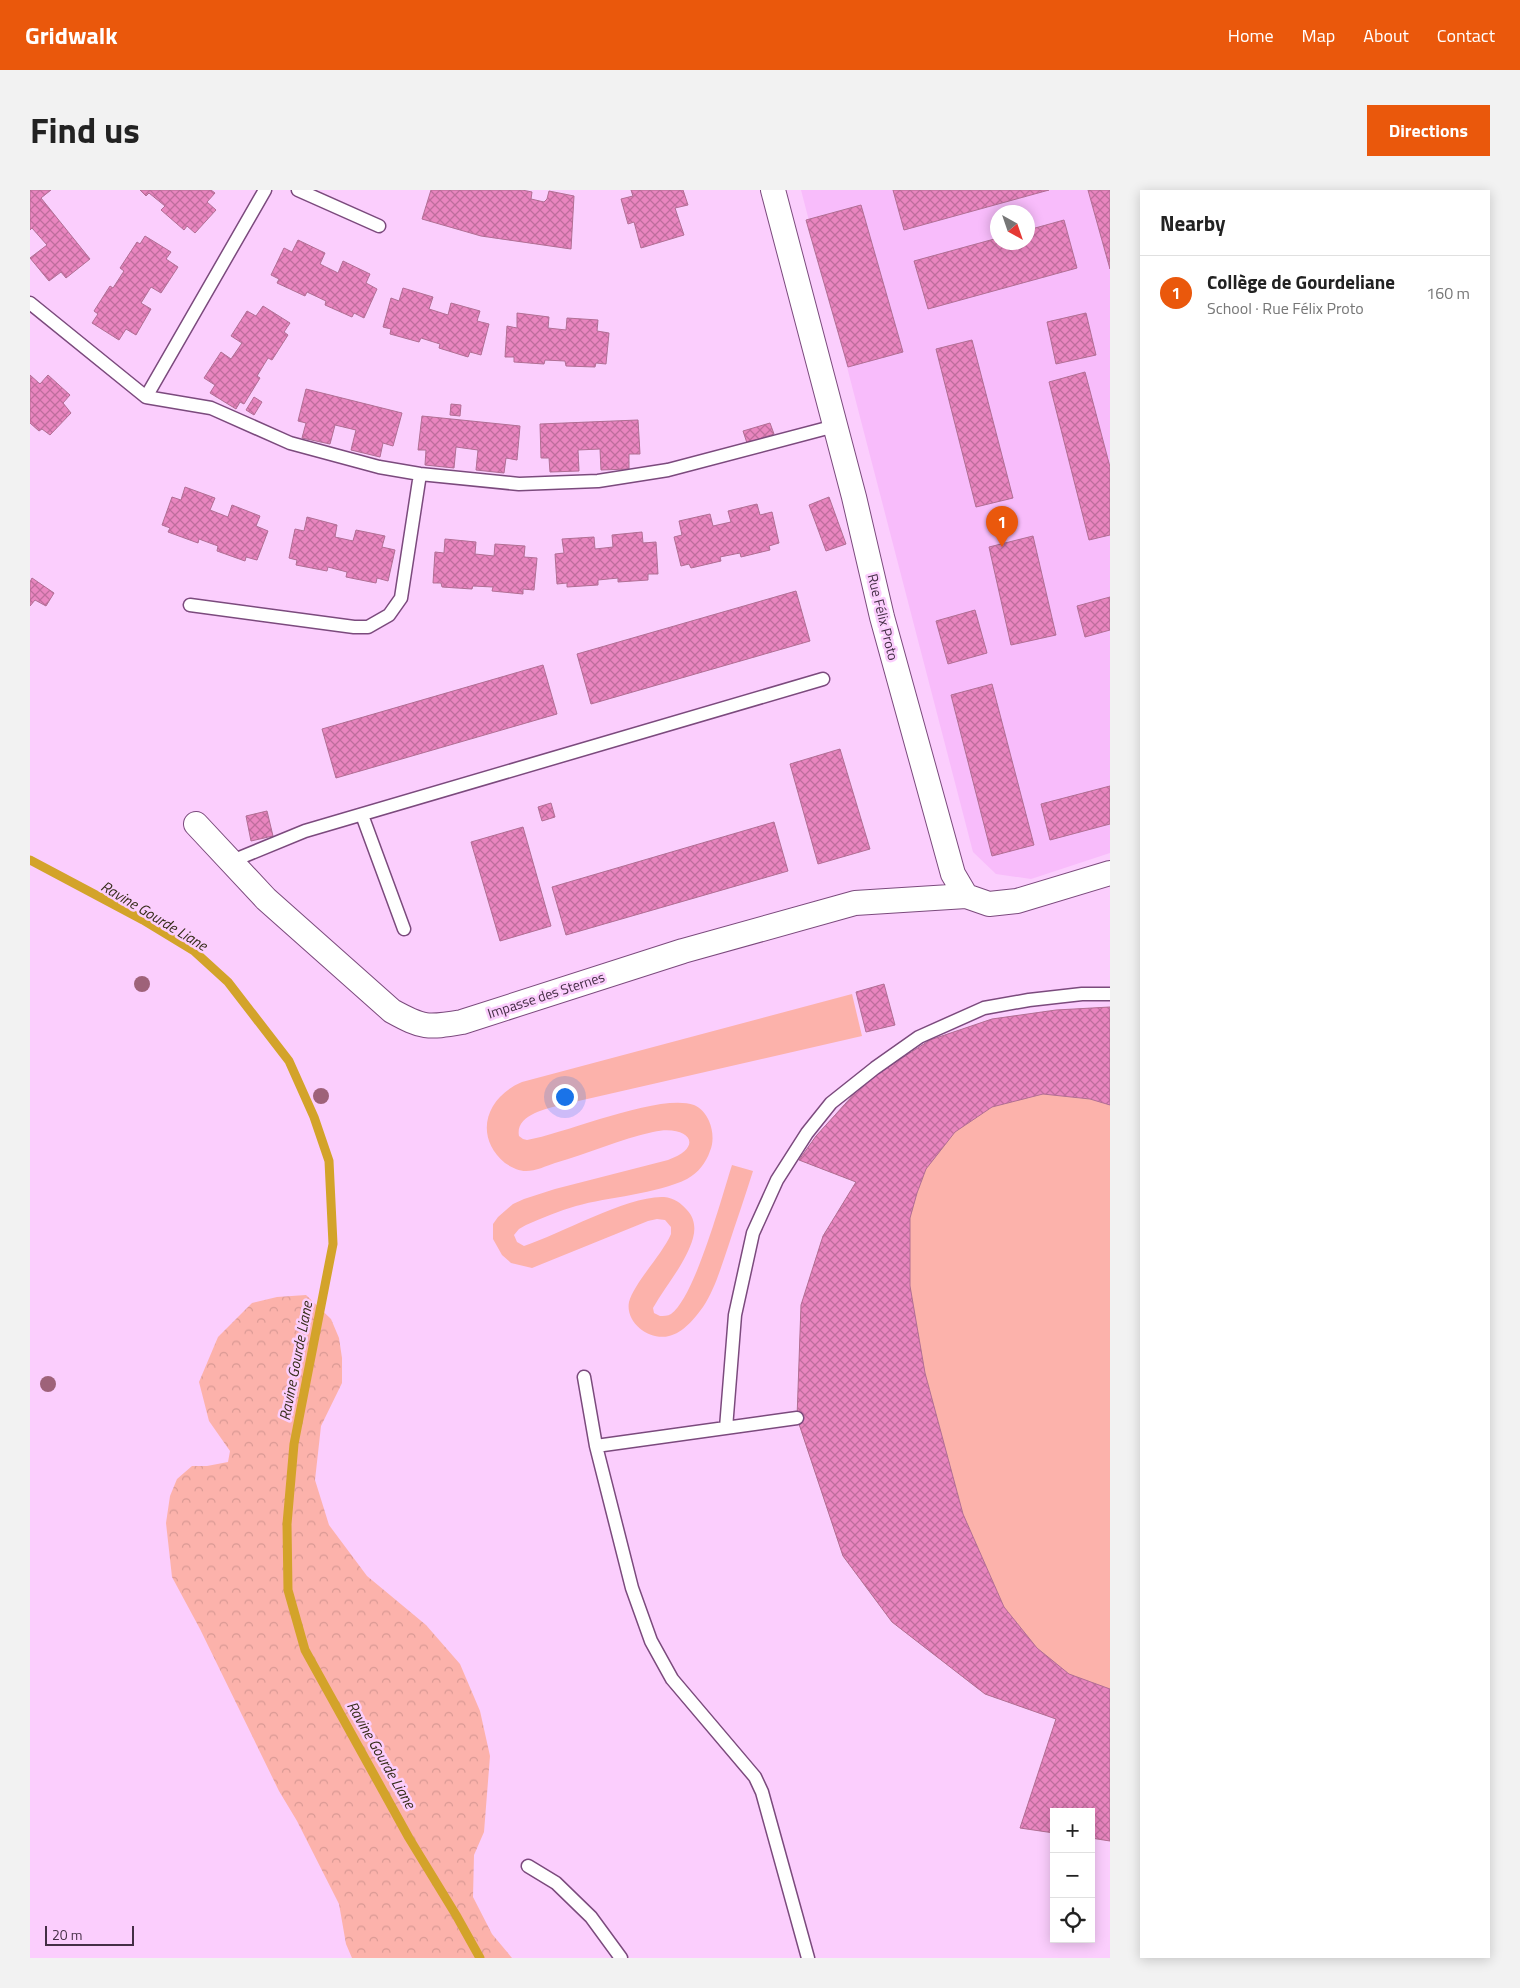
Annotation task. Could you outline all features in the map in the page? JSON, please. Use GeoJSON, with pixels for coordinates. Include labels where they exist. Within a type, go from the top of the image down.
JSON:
{"type":"FeatureCollection","features":[{"type":"Feature","properties":{"kind":"street","name":"Rue Félix Proto"},"geometry":{"type":"LineString","coordinates":[[773,190],[835,426],[882,617],[953,874],[966,896]]}},
{"type":"Feature","properties":{"kind":"street","name":"Impasse des Sternes"},"geometry":{"type":"LineString","coordinates":[[196,824],[266,899],[392,1011],[415,1024],[433,1027],[462,1022],[683,951],[855,902],[966,896]]}},
{"type":"Feature","properties":{"kind":"street"},"geometry":{"type":"LineString","coordinates":[[966,896],[989,904],[1017,901],[1110,873]]}},
{"type":"Feature","properties":{"kind":"lane"},"geometry":{"type":"LineString","coordinates":[[146,397],[265,190]]}},
{"type":"Feature","properties":{"kind":"lane"},"geometry":{"type":"LineString","coordinates":[[298,190],[379,226]]}},
{"type":"Feature","properties":{"kind":"lane"},"geometry":{"type":"LineString","coordinates":[[30,303],[146,397],[211,408],[290,443],[379,467],[420,474],[519,484],[598,481],[668,470],[835,426]]}},
{"type":"Feature","properties":{"kind":"lane"},"geometry":{"type":"LineString","coordinates":[[190,605],[354,627],[368,627],[389,615],[401,598],[420,474]]}},
{"type":"Feature","properties":{"kind":"lane"},"geometry":{"type":"LineString","coordinates":[[232,861],[305,831],[823,679]]}},
{"type":"Feature","properties":{"kind":"lane"},"geometry":{"type":"LineString","coordinates":[[362,814],[404,929]]}},
{"type":"Feature","properties":{"kind":"lane"},"geometry":{"type":"LineString","coordinates":[[726,1428],[735,1315],[753,1233],[777,1180],[807,1133],[831,1103],[920,1036],[984,1008],[1029,1000],[1082,994],[1110,994]]}},
{"type":"Feature","properties":{"kind":"lane"},"geometry":{"type":"LineString","coordinates":[[584,1377],[596,1446],[632,1588],[651,1641],[672,1679],[755,1777],[762,1792],[808,1958]]}},
{"type":"Feature","properties":{"kind":"lane"},"geometry":{"type":"LineString","coordinates":[[596,1446],[797,1418]]}},
{"type":"Feature","properties":{"kind":"lane"},"geometry":{"type":"LineString","coordinates":[[528,1866],[556,1883],[591,1917],[621,1958]]}},
{"type":"Feature","properties":{"kind":"shaded area"},"geometry":{"type":"Polygon","coordinates":[[[801,190],[1110,190],[1110,853],[1031,879],[996,874],[973,852],[801,190]]]}},
{"type":"Feature","properties":{"kind":"green space"},"geometry":{"type":"Polygon","coordinates":[[[852,994],[862,1036],[561,1105],[533,1114],[522,1123],[519,1129],[519,1136],[527,1140],[612,1115],[659,1104],[678,1103],[694,1105],[705,1114],[711,1128],[712,1144],[704,1164],[691,1177],[662,1188],[570,1208],[526,1225],[514,1235],[517,1242],[524,1246],[632,1202],[664,1197],[677,1201],[685,1207],[691,1216],[694,1223],[694,1234],[686,1256],[653,1308],[654,1313],[660,1316],[671,1314],[680,1304],[689,1288],[707,1245],[732,1165],[753,1171],[714,1285],[703,1307],[679,1332],[662,1337],[647,1333],[635,1323],[629,1310],[629,1302],[636,1286],[671,1234],[671,1227],[665,1220],[648,1221],[532,1268],[511,1263],[502,1255],[493,1239],[493,1224],[513,1204],[555,1189],[668,1160],[687,1149],[689,1143],[688,1138],[683,1134],[665,1130],[628,1139],[537,1169],[517,1170],[505,1163],[495,1152],[489,1141],[487,1129],[492,1107],[510,1089],[522,1082],[852,994]]]}},
{"type":"Feature","properties":{"kind":"green space"},"geometry":{"type":"Polygon","coordinates":[[[1110,1007],[1110,1841],[1095,1839],[1095,1808],[1050,1808],[1050,1832],[1020,1828],[1056,1719],[985,1694],[892,1622],[843,1556],[797,1418],[801,1305],[823,1236],[856,1182],[799,1160],[816,1136],[865,1082],[930,1040],[992,1019],[1056,1010],[1110,1007]]]}},
{"type":"Feature","properties":{"kind":"green space"},"geometry":{"type":"Polygon","coordinates":[[[306,1295],[331,1319],[339,1338],[342,1358],[342,1383],[321,1426],[315,1480],[329,1525],[367,1576],[426,1625],[460,1664],[480,1711],[490,1756],[484,1832],[474,1855],[473,1897],[492,1934],[512,1958],[352,1958],[346,1944],[339,1904],[297,1821],[279,1791],[200,1629],[172,1577],[166,1523],[170,1496],[177,1479],[192,1466],[207,1466],[228,1462],[230,1451],[209,1421],[199,1382],[218,1337],[252,1303],[277,1297],[306,1295]]]}},
{"type":"Feature","properties":{"kind":"building"},"geometry":{"type":"Polygon","coordinates":[[[30,190],[51,190],[41,198],[90,259],[66,278],[61,272],[49,281],[30,258],[47,245],[32,228],[30,230],[30,190]]]}},
{"type":"Feature","properties":{"kind":"building"},"geometry":{"type":"Polygon","coordinates":[[[140,190],[211,190],[215,193],[207,202],[216,210],[195,233],[187,226],[184,230],[161,210],[165,206],[149,193],[146,196],[140,190]]]}},
{"type":"Feature","properties":{"kind":"building"},"geometry":{"type":"Polygon","coordinates":[[[431,190],[522,190],[532,192],[531,199],[544,202],[549,191],[574,196],[571,249],[481,236],[422,219],[431,190]]]}},
{"type":"Feature","properties":{"kind":"building"},"geometry":{"type":"Polygon","coordinates":[[[631,190],[683,190],[688,205],[675,208],[684,235],[641,248],[634,222],[628,224],[621,199],[633,196],[631,190]]]}},
{"type":"Feature","properties":{"kind":"building"},"geometry":{"type":"Polygon","coordinates":[[[893,190],[1049,190],[990,205],[904,230],[893,190]]]}},
{"type":"Feature","properties":{"kind":"building"},"geometry":{"type":"Polygon","coordinates":[[[1088,190],[1110,190],[1110,269],[1088,190]]]}},
{"type":"Feature","properties":{"kind":"building"},"geometry":{"type":"Polygon","coordinates":[[[861,205],[903,352],[848,367],[806,220],[861,205]]]}},
{"type":"Feature","properties":{"kind":"building"},"geometry":{"type":"Polygon","coordinates":[[[1064,220],[1077,268],[928,309],[914,261],[990,240],[990,250],[1035,250],[1035,228],[1064,220]]]}},
{"type":"Feature","properties":{"kind":"building"},"geometry":{"type":"Polygon","coordinates":[[[145,236],[171,252],[166,259],[178,267],[161,293],[151,287],[141,303],[151,309],[136,335],[126,329],[119,340],[92,323],[98,314],[94,311],[110,286],[113,288],[124,271],[120,268],[137,242],[140,244],[145,236]]]}},
{"type":"Feature","properties":{"kind":"building"},"geometry":{"type":"Polygon","coordinates":[[[298,240],[325,253],[320,264],[338,273],[343,261],[370,274],[366,283],[377,289],[364,318],[354,313],[352,317],[325,305],[326,301],[307,292],[305,296],[277,283],[279,279],[271,275],[284,248],[292,252],[298,240]]]}},
{"type":"Feature","properties":{"kind":"building"},"geometry":{"type":"Polygon","coordinates":[[[403,288],[433,297],[429,309],[448,315],[451,303],[480,311],[477,321],[489,324],[481,355],[470,352],[468,357],[439,348],[440,344],[421,338],[419,342],[390,334],[391,329],[383,327],[391,298],[399,301],[403,288]]]}},
{"type":"Feature","properties":{"kind":"building"},"geometry":{"type":"Polygon","coordinates":[[[263,306],[290,323],[284,332],[288,335],[272,360],[268,358],[257,376],[260,378],[244,404],[240,402],[236,409],[210,393],[215,385],[204,378],[221,352],[231,359],[242,343],[231,336],[247,311],[256,316],[263,306]]]}},
{"type":"Feature","properties":{"kind":"building"},"geometry":{"type":"Polygon","coordinates":[[[517,313],[549,317],[548,328],[566,330],[567,318],[598,320],[597,331],[609,333],[606,364],[596,363],[595,367],[566,366],[565,361],[545,360],[544,364],[514,362],[514,357],[505,357],[507,326],[517,328],[517,313]]]}},
{"type":"Feature","properties":{"kind":"building"},"geometry":{"type":"Polygon","coordinates":[[[1086,313],[1096,355],[1056,364],[1047,322],[1086,313]]]}},
{"type":"Feature","properties":{"kind":"building"},"geometry":{"type":"Polygon","coordinates":[[[972,340],[1013,498],[976,507],[936,349],[972,340]]]}},
{"type":"Feature","properties":{"kind":"building"},"geometry":{"type":"Polygon","coordinates":[[[1085,372],[1110,467],[1110,535],[1089,540],[1049,382],[1085,372]]]}},
{"type":"Feature","properties":{"kind":"building"},"geometry":{"type":"Polygon","coordinates":[[[30,375],[40,384],[48,375],[70,395],[63,403],[71,413],[50,435],[42,429],[39,431],[30,423],[30,375]]]}},
{"type":"Feature","properties":{"kind":"building"},"geometry":{"type":"Polygon","coordinates":[[[306,389],[402,413],[393,446],[383,443],[380,457],[351,450],[356,430],[335,425],[330,444],[302,438],[306,423],[298,421],[306,389]]]}},
{"type":"Feature","properties":{"kind":"building"},"geometry":{"type":"Polygon","coordinates":[[[254,397],[262,402],[254,415],[246,410],[254,397]]]}},
{"type":"Feature","properties":{"kind":"building"},"geometry":{"type":"Polygon","coordinates":[[[451,404],[461,405],[460,416],[450,415],[451,404]]]}},
{"type":"Feature","properties":{"kind":"building"},"geometry":{"type":"Polygon","coordinates":[[[422,416],[520,426],[517,460],[506,458],[504,473],[476,470],[478,450],[456,447],[454,468],[425,465],[426,450],[418,450],[422,416]]]}},
{"type":"Feature","properties":{"kind":"building"},"geometry":{"type":"Polygon","coordinates":[[[638,420],[640,454],[629,454],[629,469],[601,470],[600,449],[578,450],[579,471],[550,472],[549,458],[541,458],[540,424],[638,420]]]}},
{"type":"Feature","properties":{"kind":"building"},"geometry":{"type":"Polygon","coordinates":[[[770,423],[774,434],[747,443],[743,431],[770,423]]]}},
{"type":"Feature","properties":{"kind":"building"},"geometry":{"type":"Polygon","coordinates":[[[185,487],[215,498],[210,510],[228,517],[232,505],[260,516],[256,526],[268,531],[257,560],[246,557],[245,561],[217,551],[218,546],[199,539],[198,543],[168,532],[170,528],[162,525],[172,497],[181,500],[185,487]]]}},
{"type":"Feature","properties":{"kind":"building"},"geometry":{"type":"Polygon","coordinates":[[[829,497],[846,544],[826,551],[809,505],[829,497]]]}},
{"type":"Feature","properties":{"kind":"building"},"geometry":{"type":"Polygon","coordinates":[[[757,504],[760,515],[772,512],[779,543],[769,546],[770,550],[741,557],[740,553],[720,557],[721,561],[691,568],[689,564],[681,566],[674,537],[682,535],[679,521],[710,514],[713,526],[731,522],[728,511],[757,504]]]}},
{"type":"Feature","properties":{"kind":"building"},"geometry":{"type":"Polygon","coordinates":[[[307,517],[337,525],[335,537],[353,541],[356,530],[385,536],[382,547],[395,550],[388,581],[377,578],[376,583],[346,577],[347,572],[328,567],[327,571],[296,565],[297,560],[289,558],[295,529],[304,531],[307,517]]]}},
{"type":"Feature","properties":{"kind":"building"},"geometry":{"type":"Polygon","coordinates":[[[642,532],[643,543],[656,542],[658,574],[648,574],[648,580],[618,582],[618,578],[598,580],[598,585],[567,587],[567,583],[557,584],[555,554],[564,553],[562,539],[594,537],[595,549],[613,547],[612,535],[642,532]]]}},
{"type":"Feature","properties":{"kind":"building"},"geometry":{"type":"Polygon","coordinates":[[[1033,536],[1056,635],[1011,645],[989,547],[1033,536]]]}},
{"type":"Feature","properties":{"kind":"building"},"geometry":{"type":"Polygon","coordinates":[[[445,539],[476,542],[475,554],[494,556],[495,544],[525,546],[524,557],[537,558],[534,590],[523,589],[523,594],[492,591],[493,587],[473,586],[472,589],[442,587],[441,583],[433,583],[435,552],[444,553],[445,539]]]}},
{"type":"Feature","properties":{"kind":"building"},"geometry":{"type":"Polygon","coordinates":[[[32,578],[54,593],[46,606],[35,600],[30,606],[30,582],[32,578]]]}},
{"type":"Feature","properties":{"kind":"building"},"geometry":{"type":"Polygon","coordinates":[[[796,591],[810,641],[591,704],[577,654],[796,591]]]}},
{"type":"Feature","properties":{"kind":"building"},"geometry":{"type":"Polygon","coordinates":[[[1110,597],[1110,630],[1085,637],[1077,606],[1110,597]]]}},
{"type":"Feature","properties":{"kind":"building"},"geometry":{"type":"Polygon","coordinates":[[[975,610],[987,653],[948,664],[936,621],[975,610]]]}},
{"type":"Feature","properties":{"kind":"building"},"geometry":{"type":"Polygon","coordinates":[[[543,665],[557,714],[336,778],[322,729],[543,665]]]}},
{"type":"Feature","properties":{"kind":"building"},"geometry":{"type":"Polygon","coordinates":[[[992,684],[1034,845],[992,856],[951,695],[992,684]]]}},
{"type":"Feature","properties":{"kind":"building"},"geometry":{"type":"Polygon","coordinates":[[[840,749],[870,849],[818,864],[790,764],[840,749]]]}},
{"type":"Feature","properties":{"kind":"building"},"geometry":{"type":"Polygon","coordinates":[[[1110,786],[1110,824],[1050,840],[1041,804],[1110,786]]]}},
{"type":"Feature","properties":{"kind":"building"},"geometry":{"type":"Polygon","coordinates":[[[551,803],[555,817],[542,821],[538,807],[551,803]]]}},
{"type":"Feature","properties":{"kind":"building"},"geometry":{"type":"Polygon","coordinates":[[[267,811],[273,836],[251,841],[246,816],[267,811]]]}},
{"type":"Feature","properties":{"kind":"building"},"geometry":{"type":"Polygon","coordinates":[[[774,822],[788,871],[566,935],[552,887],[774,822]]]}},
{"type":"Feature","properties":{"kind":"building"},"geometry":{"type":"Polygon","coordinates":[[[523,827],[551,926],[500,941],[471,842],[523,827]]]}},
{"type":"Feature","properties":{"kind":"building"},"geometry":{"type":"Polygon","coordinates":[[[884,984],[895,1025],[866,1032],[856,992],[884,984]]]}},
{"type":"Feature","properties":{"kind":"building"},"geometry":{"type":"Polygon","coordinates":[[[1110,1007],[1110,1105],[1090,1099],[1043,1094],[992,1107],[955,1132],[926,1169],[917,1193],[910,1218],[910,1286],[925,1373],[963,1514],[1004,1607],[1037,1648],[1069,1674],[1110,1689],[1110,1841],[1095,1839],[1095,1808],[1050,1808],[1050,1832],[1020,1828],[1056,1719],[985,1694],[892,1622],[843,1556],[797,1418],[801,1305],[823,1236],[856,1182],[799,1160],[816,1136],[865,1082],[930,1040],[992,1019],[1056,1010],[1110,1007]]]}},
{"type":"Feature","properties":{"kind":"waterway","name":"Ravine Gourde Liane"},"geometry":{"type":"LineString","coordinates":[[30,860],[143,920],[194,951],[228,982],[289,1061],[314,1117],[329,1161],[333,1244],[294,1444],[287,1524],[288,1590],[305,1650],[409,1838],[480,1958]]}},
{"type":"Feature","properties":{"kind":"place","name":"Collège de Gourdeliane"},"geometry":{"type":"Point","coordinates":[1002,547]}}]}
